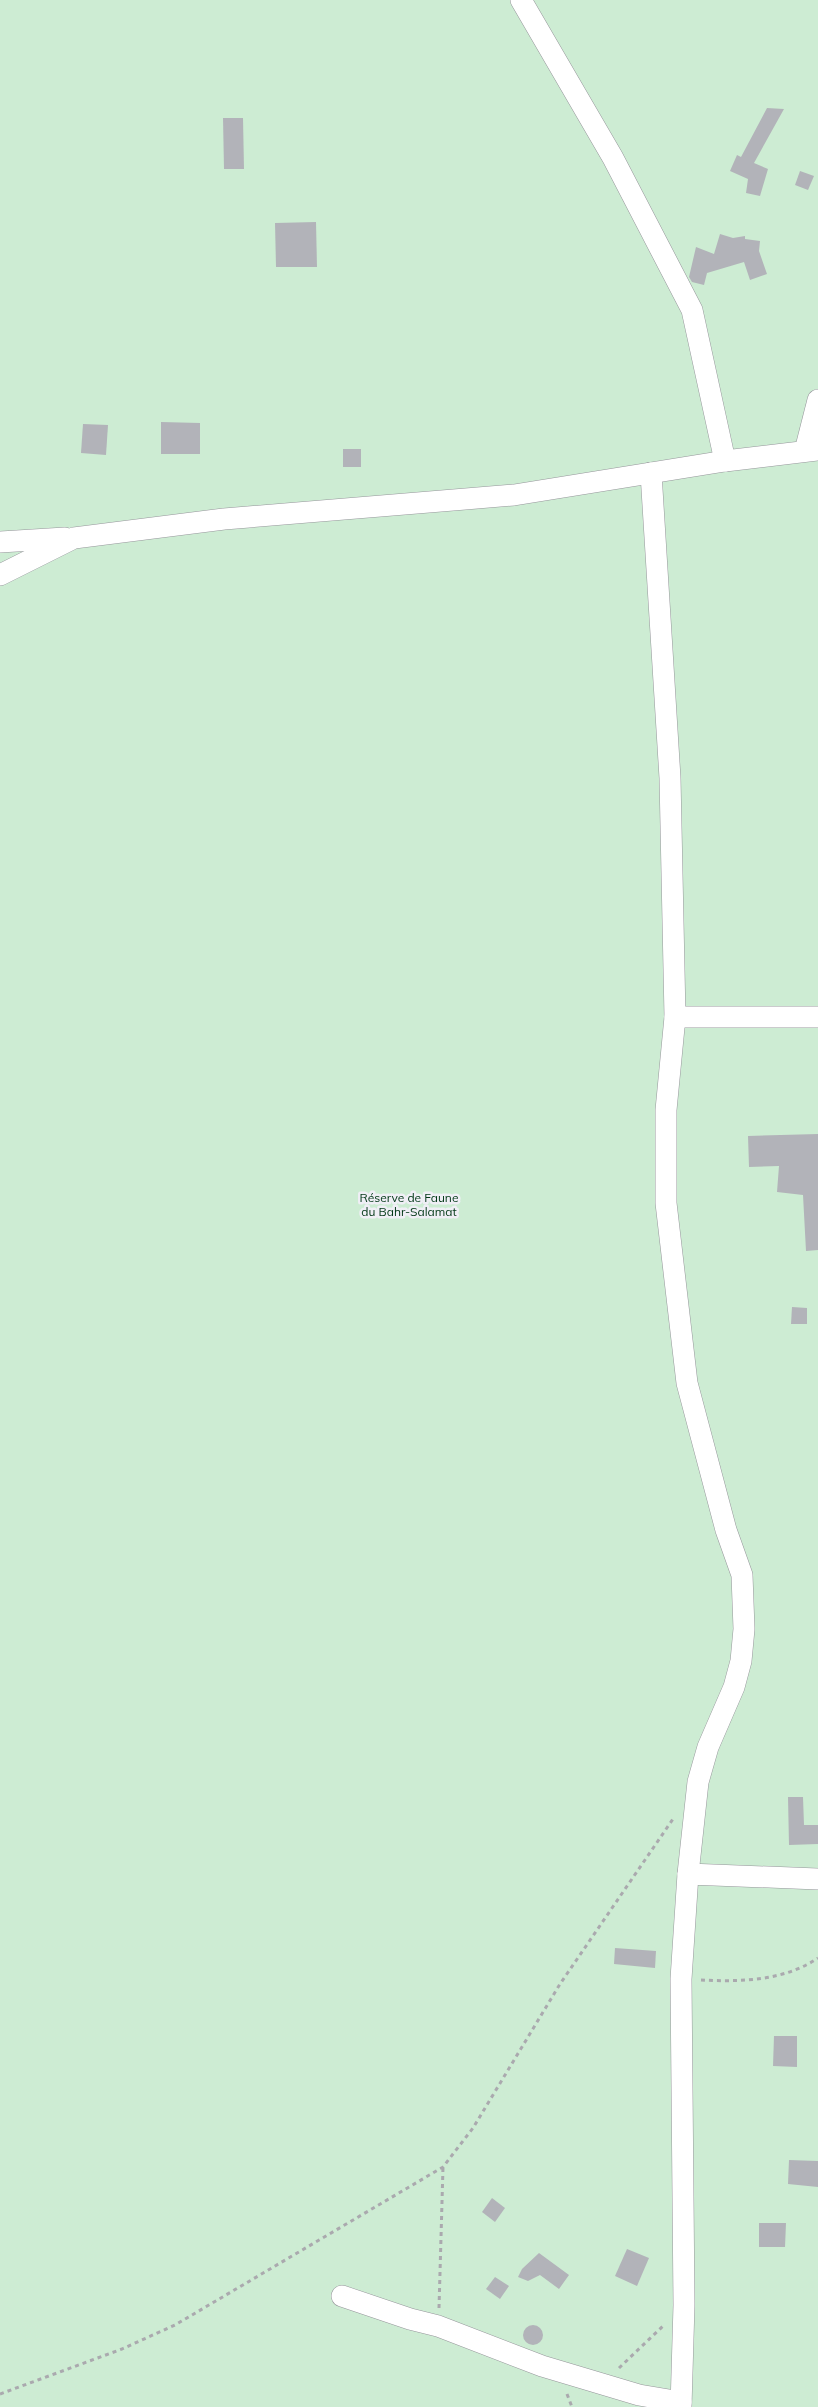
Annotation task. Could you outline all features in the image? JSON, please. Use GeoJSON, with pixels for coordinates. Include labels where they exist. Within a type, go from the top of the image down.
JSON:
{"type":"FeatureCollection","features":[{"type":"Feature","properties":{"kind":"street"},"geometry":{"type":"LineString","coordinates":[[521,0],[613,158],[692,310],[725,461]]}},
{"type":"Feature","properties":{"kind":"street"},"geometry":{"type":"LineString","coordinates":[[0,542],[74,538],[224,519],[514,494],[725,461],[812,450],[818,400]]}},
{"type":"Feature","properties":{"kind":"street"},"geometry":{"type":"LineString","coordinates":[[342,2296],[438,2326],[542,2366],[603,2385],[681,2405],[684,2305],[681,1979],[688,1874],[698,1782],[708,1747],[734,1688],[741,1662],[744,1629],[742,1575],[726,1530],[687,1383],[666,1204],[666,1110],[675,1017],[670,778],[651,473]]}},
{"type":"Feature","properties":{"kind":"street"},"geometry":{"type":"LineString","coordinates":[[0,575],[74,538]]}},
{"type":"Feature","properties":{"kind":"street"},"geometry":{"type":"LineString","coordinates":[[675,1017],[818,1017]]}},
{"type":"Feature","properties":{"kind":"street"},"geometry":{"type":"LineString","coordinates":[[688,1874],[818,1879]]}},
{"type":"Feature","properties":{"kind":"path"},"geometry":{"type":"LineString","coordinates":[[0,2394],[122,2349],[176,2325],[443,2167],[473,2128],[560,1984],[676,1815]]}},
{"type":"Feature","properties":{"kind":"path"},"geometry":{"type":"LineString","coordinates":[[681,1979],[774,1978],[797,1971],[818,1958]]}},
{"type":"Feature","properties":{"kind":"path"},"geometry":{"type":"LineString","coordinates":[[438,2326],[443,2167]]}},
{"type":"Feature","properties":{"kind":"path"},"geometry":{"type":"LineString","coordinates":[[603,2385],[634,2352],[684,2305]]}},
{"type":"Feature","properties":{"kind":"green space","name":"Réserve de Faune du Bahr-Salamat"},"geometry":{"type":"Polygon","coordinates":[[[0,0],[818,0],[818,2407],[0,2407],[0,0]]]}},
{"type":"Feature","properties":{"kind":"building"},"geometry":{"type":"Polygon","coordinates":[[[767,108],[784,109],[754,163],[768,169],[760,196],[746,193],[748,179],[730,171],[737,155],[741,157],[767,108]]]}},
{"type":"Feature","properties":{"kind":"building"},"geometry":{"type":"Polygon","coordinates":[[[223,118],[243,118],[244,169],[224,169],[223,118]]]}},
{"type":"Feature","properties":{"kind":"building"},"geometry":{"type":"Polygon","coordinates":[[[800,171],[814,176],[808,190],[795,185],[800,171]]]}},
{"type":"Feature","properties":{"kind":"building"},"geometry":{"type":"Polygon","coordinates":[[[316,222],[317,267],[276,267],[275,223],[316,222]]]}},
{"type":"Feature","properties":{"kind":"building"},"geometry":{"type":"Polygon","coordinates":[[[720,234],[733,238],[745,236],[745,239],[760,241],[759,251],[767,274],[750,280],[744,262],[707,273],[704,285],[692,282],[689,277],[696,247],[714,254],[720,234]]]}},
{"type":"Feature","properties":{"kind":"building"},"geometry":{"type":"Polygon","coordinates":[[[161,422],[200,423],[200,454],[161,454],[161,422]]]}},
{"type":"Feature","properties":{"kind":"building"},"geometry":{"type":"Polygon","coordinates":[[[83,424],[108,425],[106,455],[81,453],[83,424]]]}},
{"type":"Feature","properties":{"kind":"building"},"geometry":{"type":"Polygon","coordinates":[[[343,449],[361,449],[361,467],[343,467],[343,449]]]}},
{"type":"Feature","properties":{"kind":"building"},"geometry":{"type":"Polygon","coordinates":[[[818,1134],[818,1250],[806,1251],[803,1195],[777,1192],[779,1166],[749,1167],[748,1136],[818,1134]]]}},
{"type":"Feature","properties":{"kind":"building"},"geometry":{"type":"Polygon","coordinates":[[[792,1307],[807,1308],[807,1324],[791,1324],[792,1307]]]}},
{"type":"Feature","properties":{"kind":"building"},"geometry":{"type":"Polygon","coordinates":[[[788,1797],[803,1797],[804,1825],[818,1825],[818,1844],[789,1845],[788,1797]]]}},
{"type":"Feature","properties":{"kind":"building"},"geometry":{"type":"Polygon","coordinates":[[[615,1948],[656,1951],[655,1968],[614,1964],[615,1948]]]}},
{"type":"Feature","properties":{"kind":"building"},"geometry":{"type":"Polygon","coordinates":[[[774,2036],[797,2036],[797,2067],[773,2066],[774,2036]]]}},
{"type":"Feature","properties":{"kind":"building"},"geometry":{"type":"Polygon","coordinates":[[[789,2160],[818,2161],[818,2187],[788,2184],[789,2160]]]}},
{"type":"Feature","properties":{"kind":"building"},"geometry":{"type":"Polygon","coordinates":[[[492,2198],[505,2208],[495,2222],[482,2212],[492,2198]]]}},
{"type":"Feature","properties":{"kind":"building"},"geometry":{"type":"Polygon","coordinates":[[[759,2223],[786,2223],[785,2247],[759,2247],[759,2223]]]}},
{"type":"Feature","properties":{"kind":"building"},"geometry":{"type":"Polygon","coordinates":[[[627,2249],[649,2258],[637,2286],[615,2276],[627,2249]]]}},
{"type":"Feature","properties":{"kind":"building"},"geometry":{"type":"Polygon","coordinates":[[[539,2253],[569,2275],[559,2289],[540,2275],[528,2281],[518,2277],[522,2269],[539,2253]]]}},
{"type":"Feature","properties":{"kind":"building"},"geometry":{"type":"Polygon","coordinates":[[[495,2277],[509,2286],[500,2299],[486,2289],[495,2277]]]}},
{"type":"Feature","properties":{"kind":"building"},"geometry":{"type":"Polygon","coordinates":[[[533,2325],[540,2328],[543,2335],[540,2342],[533,2345],[526,2342],[523,2335],[526,2328],[533,2325]]]}}]}
